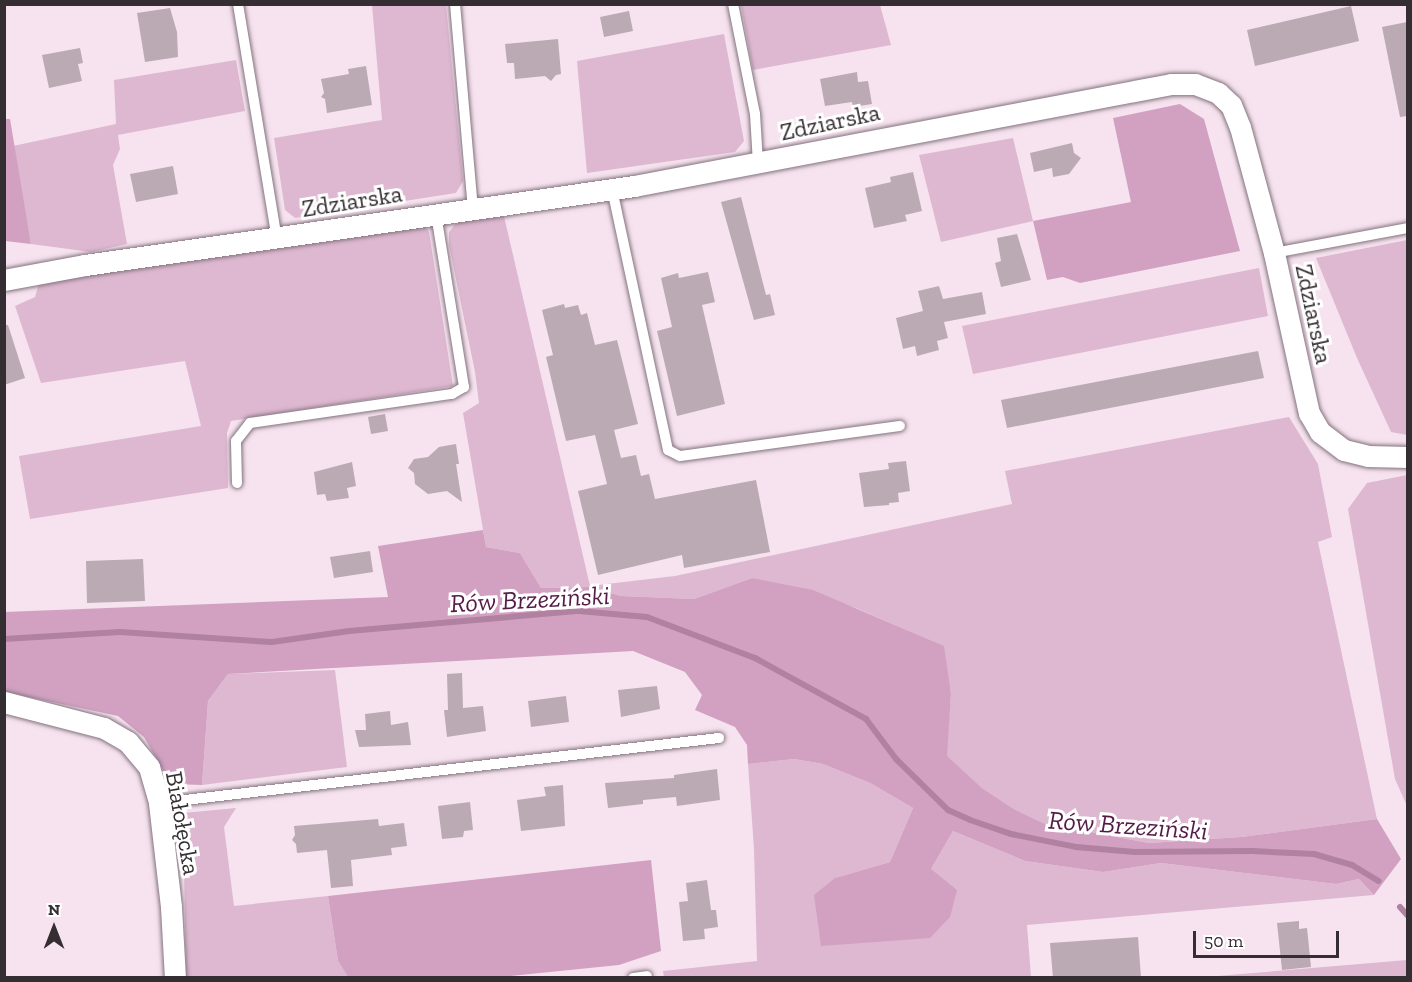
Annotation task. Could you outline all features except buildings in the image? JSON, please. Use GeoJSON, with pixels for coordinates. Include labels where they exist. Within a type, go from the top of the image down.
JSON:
{"type":"FeatureCollection","features":[{"type":"Feature","properties":{"kind":"street","name":"Zdziarska"},"geometry":{"type":"LineString","coordinates":[[4,280],[85,265],[612,189],[1171,84],[1195,84],[1218,93],[1231,105],[1274,253],[1309,413],[1320,432],[1344,450],[1368,456],[1407,457]]}},
{"type":"Feature","properties":{"kind":"street","name":"Białołęcka"},"geometry":{"type":"LineString","coordinates":[[4,702],[116,734],[138,752],[149,767],[159,803],[171,907],[175,978]]}},
{"type":"Feature","properties":{"kind":"lane"},"geometry":{"type":"LineString","coordinates":[[238,4],[277,239]]}},
{"type":"Feature","properties":{"kind":"lane"},"geometry":{"type":"LineString","coordinates":[[455,4],[473,208]]}},
{"type":"Feature","properties":{"kind":"lane"},"geometry":{"type":"LineString","coordinates":[[733,4],[755,114],[758,163]]}},
{"type":"Feature","properties":{"kind":"lane"},"geometry":{"type":"LineString","coordinates":[[612,189],[668,450],[680,456],[900,426]]}},
{"type":"Feature","properties":{"kind":"lane"},"geometry":{"type":"LineString","coordinates":[[237,483],[236,441],[250,423],[452,394],[464,387],[436,214]]}},
{"type":"Feature","properties":{"kind":"lane"},"geometry":{"type":"LineString","coordinates":[[1274,253],[1407,228]]}},
{"type":"Feature","properties":{"kind":"lane"},"geometry":{"type":"LineString","coordinates":[[159,803],[719,738]]}},
{"type":"Feature","properties":{"kind":"lane"},"geometry":{"type":"LineString","coordinates":[[633,978],[647,976]]}},
{"type":"Feature","properties":{"kind":"shaded area"},"geometry":{"type":"Polygon","coordinates":[[[372,5],[446,5],[463,181],[456,193],[295,218],[285,210],[274,138],[382,120],[372,5]]]}},
{"type":"Feature","properties":{"kind":"shaded area"},"geometry":{"type":"Polygon","coordinates":[[[741,5],[880,5],[891,45],[753,70],[741,5]]]}},
{"type":"Feature","properties":{"kind":"shaded area"},"geometry":{"type":"Polygon","coordinates":[[[724,34],[744,141],[735,152],[587,173],[577,61],[724,34]]]}},
{"type":"Feature","properties":{"kind":"shaded area"},"geometry":{"type":"Polygon","coordinates":[[[236,60],[245,111],[118,135],[120,149],[113,165],[127,244],[91,252],[31,244],[13,146],[116,124],[114,80],[236,60]]]}},
{"type":"Feature","properties":{"kind":"shaded area"},"geometry":{"type":"Polygon","coordinates":[[[1180,104],[1204,119],[1240,251],[1080,283],[1063,277],[1047,280],[1033,221],[1131,202],[1113,118],[1180,104]]]}},
{"type":"Feature","properties":{"kind":"shaded area"},"geometry":{"type":"Polygon","coordinates":[[[4,119],[10,119],[31,244],[5,241],[4,119]]]}},
{"type":"Feature","properties":{"kind":"shaded area"},"geometry":{"type":"Polygon","coordinates":[[[1013,138],[1033,221],[941,242],[919,155],[1013,138]]]}},
{"type":"Feature","properties":{"kind":"shaded area"},"geometry":{"type":"Polygon","coordinates":[[[503,212],[590,586],[675,576],[1012,504],[1005,471],[1289,417],[1318,464],[1332,537],[1318,542],[1377,819],[1241,837],[1149,843],[1043,823],[1014,809],[982,788],[946,756],[951,693],[943,646],[856,608],[752,578],[694,599],[621,596],[590,587],[541,588],[520,553],[486,547],[463,413],[479,403],[475,372],[449,245],[449,232],[458,221],[503,212]]]}},
{"type":"Feature","properties":{"kind":"shaded area"},"geometry":{"type":"Polygon","coordinates":[[[425,226],[429,232],[453,386],[231,421],[227,433],[228,488],[30,519],[19,456],[201,426],[185,361],[41,383],[15,306],[35,297],[39,283],[425,226]]]}},
{"type":"Feature","properties":{"kind":"shaded area"},"geometry":{"type":"Polygon","coordinates":[[[1408,240],[1407,435],[1391,432],[1357,358],[1316,258],[1408,240]]]}},
{"type":"Feature","properties":{"kind":"shaded area"},"geometry":{"type":"Polygon","coordinates":[[[1259,268],[1268,316],[973,374],[962,326],[1259,268]]]}},
{"type":"Feature","properties":{"kind":"shaded area"},"geometry":{"type":"Polygon","coordinates":[[[1408,475],[1407,806],[1395,779],[1348,509],[1367,483],[1408,475]]]}},
{"type":"Feature","properties":{"kind":"shaded area"},"geometry":{"type":"Polygon","coordinates":[[[483,530],[486,547],[520,553],[541,588],[590,587],[621,596],[694,599],[752,578],[813,590],[944,646],[951,693],[947,756],[982,788],[1014,809],[1043,823],[1149,843],[1241,837],[1377,819],[1401,859],[1374,895],[1359,879],[1336,884],[1161,863],[1103,872],[1025,861],[953,831],[931,869],[957,890],[950,917],[930,938],[821,946],[814,895],[835,878],[890,862],[913,808],[870,783],[823,764],[794,759],[748,764],[747,745],[735,727],[695,710],[702,695],[685,672],[633,651],[228,674],[208,701],[202,785],[171,784],[144,737],[118,716],[5,692],[4,612],[388,597],[378,546],[483,530]]]}},
{"type":"Feature","properties":{"kind":"shaded area"},"geometry":{"type":"Polygon","coordinates":[[[335,670],[347,767],[202,785],[208,701],[228,674],[335,670]]]}},
{"type":"Feature","properties":{"kind":"shaded area"},"geometry":{"type":"Polygon","coordinates":[[[794,759],[823,764],[870,783],[913,808],[890,862],[835,878],[931,869],[953,831],[1025,861],[1103,872],[1161,863],[1336,884],[1359,879],[1374,895],[1027,925],[1031,977],[664,978],[663,971],[757,961],[754,849],[748,764],[794,759]]]}},
{"type":"Feature","properties":{"kind":"shaded area"},"geometry":{"type":"Polygon","coordinates":[[[236,808],[224,827],[234,906],[328,896],[338,961],[349,977],[186,977],[183,813],[236,808]]]}},
{"type":"Feature","properties":{"kind":"shaded area"},"geometry":{"type":"Polygon","coordinates":[[[651,860],[661,951],[619,965],[492,978],[349,978],[338,961],[328,896],[651,860]]]}},
{"type":"Feature","properties":{"kind":"shaded area"},"geometry":{"type":"Polygon","coordinates":[[[1407,960],[1407,977],[1206,977],[1241,974],[1407,960]]]}},
{"type":"Feature","properties":{"kind":"waterway","name":"Rów Brzeziński"},"geometry":{"type":"LineString","coordinates":[[4,639],[120,632],[272,642],[349,631],[579,611],[647,617],[755,658],[866,719],[896,759],[948,810],[970,820],[1011,834],[1076,847],[1135,852],[1252,851],[1314,854],[1352,865],[1379,881]]}},
{"type":"Feature","properties":{"kind":"waterway","name":"Rów Brzeziński"},"geometry":{"type":"LineString","coordinates":[[1400,907],[1408,916]]}}]}
